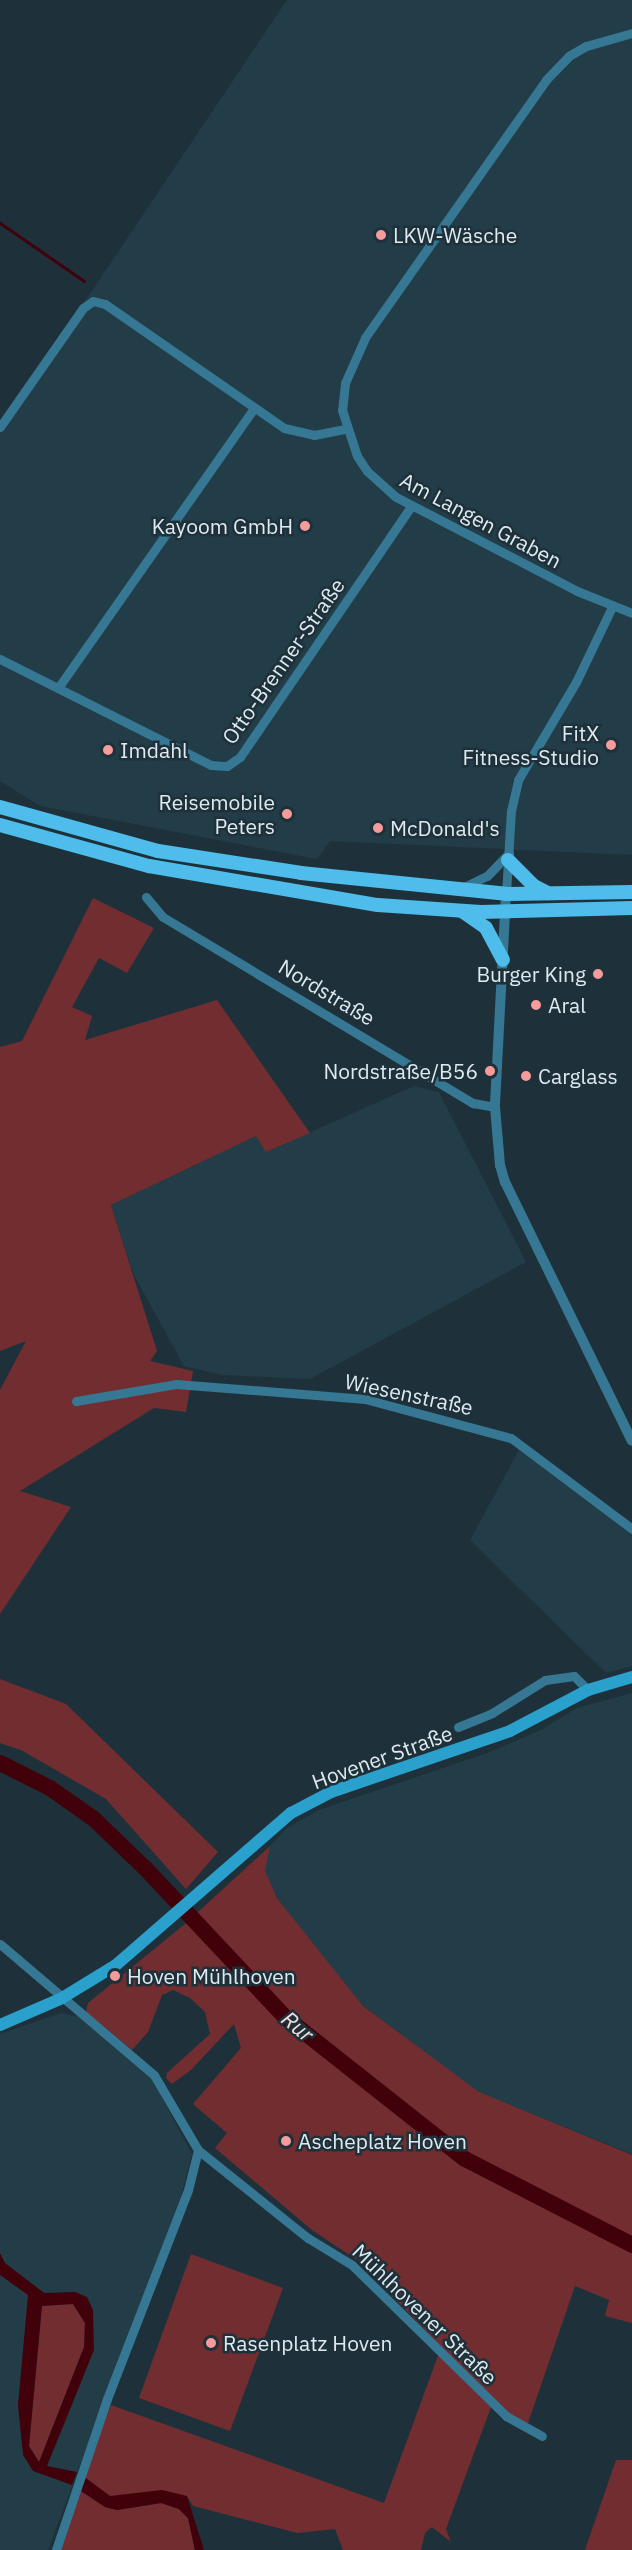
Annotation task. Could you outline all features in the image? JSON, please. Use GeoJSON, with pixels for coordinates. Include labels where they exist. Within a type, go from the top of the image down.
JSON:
{"type":"FeatureCollection","features":[{"type":"Feature","properties":{"kind":"main road"},"geometry":{"type":"LineString","coordinates":[[0,807],[158,851],[301,873],[506,894],[632,892]]}},
{"type":"Feature","properties":{"kind":"main road"},"geometry":{"type":"LineString","coordinates":[[0,825],[84,850],[225,882],[378,904],[505,912],[632,908]]}},
{"type":"Feature","properties":{"kind":"main road"},"geometry":{"type":"LineString","coordinates":[[509,856],[534,886],[550,894]]}},
{"type":"Feature","properties":{"kind":"main road"},"geometry":{"type":"LineString","coordinates":[[462,911],[486,928],[503,960]]}},
{"type":"Feature","properties":{"kind":"main road","name":"Hovener Straße"},"geometry":{"type":"LineString","coordinates":[[0,2025],[62,1998],[116,1965],[232,1861],[291,1813],[331,1792],[510,1731],[588,1690],[632,1677]]}},
{"type":"Feature","properties":{"kind":"street"},"geometry":{"type":"LineString","coordinates":[[0,427],[83,308],[93,301],[105,304],[253,410],[298,433],[330,434],[345,429],[345,382],[361,344],[546,80],[569,56],[586,46],[632,33]]}},
{"type":"Feature","properties":{"kind":"street"},"geometry":{"type":"LineString","coordinates":[[58,688],[253,410]]}},
{"type":"Feature","properties":{"kind":"street","name":"Am Langen Graben"},"geometry":{"type":"LineString","coordinates":[[345,429],[367,471],[411,507],[612,607],[632,613]]}},
{"type":"Feature","properties":{"kind":"street","name":"Otto-Brenner-Straße"},"geometry":{"type":"LineString","coordinates":[[0,659],[211,765],[234,763],[411,507]]}},
{"type":"Feature","properties":{"kind":"street"},"geometry":{"type":"LineString","coordinates":[[612,607],[576,682],[518,780],[511,810],[495,1107],[505,1182],[632,1441]]}},
{"type":"Feature","properties":{"kind":"street"},"geometry":{"type":"LineString","coordinates":[[452,890],[480,881],[509,856]]}},
{"type":"Feature","properties":{"kind":"street","name":"Nordstraße"},"geometry":{"type":"LineString","coordinates":[[146,897],[163,917],[473,1103],[495,1107]]}},
{"type":"Feature","properties":{"kind":"street","name":"Wiesenstraße"},"geometry":{"type":"LineString","coordinates":[[76,1401],[177,1384],[365,1399],[511,1438],[632,1529]]}},
{"type":"Feature","properties":{"kind":"street","name":"Hovener Straße"},"geometry":{"type":"LineString","coordinates":[[458,1727],[492,1713],[545,1680],[574,1676],[584,1681],[588,1690]]}},
{"type":"Feature","properties":{"kind":"street","name":"Mühlhovener Straße"},"geometry":{"type":"LineString","coordinates":[[0,1944],[154,2075],[198,2150],[308,2238],[352,2265],[506,2416],[542,2436]]}},
{"type":"Feature","properties":{"kind":"street"},"geometry":{"type":"LineString","coordinates":[[56,2550],[107,2399],[188,2190],[198,2150]]}},
{"type":"Feature","properties":{"kind":"shaded area"},"geometry":{"type":"Polygon","coordinates":[[[287,0],[632,0],[632,855],[330,841],[317,859],[40,806],[0,781],[0,428],[287,0]]]}},
{"type":"Feature","properties":{"kind":"shaded area"},"geometry":{"type":"Polygon","coordinates":[[[93,898],[154,928],[127,973],[99,958],[72,1007],[92,1016],[85,1040],[217,1000],[310,1133],[266,1152],[256,1136],[111,1205],[157,1351],[150,1361],[193,1371],[186,1412],[154,1408],[20,1491],[71,1507],[0,1614],[0,1390],[26,1341],[0,1351],[0,1047],[22,1041],[93,898]]]}},
{"type":"Feature","properties":{"kind":"shaded area"},"geometry":{"type":"Polygon","coordinates":[[[414,1086],[439,1092],[526,1262],[310,1379],[222,1375],[184,1366],[134,1275],[111,1205],[256,1136],[266,1152],[414,1086]]]}},
{"type":"Feature","properties":{"kind":"shaded area"},"geometry":{"type":"Polygon","coordinates":[[[519,1450],[632,1534],[632,1666],[606,1673],[470,1540],[519,1450]]]}},
{"type":"Feature","properties":{"kind":"shaded area"},"geometry":{"type":"Polygon","coordinates":[[[0,1679],[66,1704],[218,1852],[186,1889],[106,1799],[21,1750],[0,1743],[0,1679]]]}},
{"type":"Feature","properties":{"kind":"shaded area"},"geometry":{"type":"Polygon","coordinates":[[[632,1693],[632,2154],[478,2092],[362,2005],[277,1898],[264,1870],[270,1846],[287,1828],[319,1810],[490,1752],[541,1730],[577,1708],[632,1693]]]}},
{"type":"Feature","properties":{"kind":"shaded area"},"geometry":{"type":"Polygon","coordinates":[[[270,1846],[265,1871],[277,1898],[363,2006],[479,2092],[632,2155],[632,2323],[605,2316],[609,2300],[575,2286],[528,2423],[514,2419],[494,2401],[357,2260],[312,2230],[215,2148],[227,2133],[193,2104],[241,2048],[234,2024],[191,2070],[172,2084],[166,2078],[167,2073],[210,2034],[205,2012],[190,1998],[173,1990],[162,1995],[148,2032],[132,2050],[86,2012],[88,2003],[185,1924],[270,1846]]]}},
{"type":"Feature","properties":{"kind":"shaded area"},"geometry":{"type":"Polygon","coordinates":[[[61,2013],[79,2017],[151,2077],[192,2154],[181,2197],[48,2550],[0,2550],[0,2034],[61,2013]]]}},
{"type":"Feature","properties":{"kind":"shaded area"},"geometry":{"type":"Polygon","coordinates":[[[0,2253],[5,2263],[44,2293],[75,2292],[87,2297],[93,2310],[94,2350],[47,2466],[77,2472],[72,2485],[33,2471],[23,2455],[18,2405],[28,2295],[0,2275],[0,2253]],[[73,2304],[42,2306],[29,2446],[39,2462],[84,2347],[85,2323],[73,2304]]]}},
{"type":"Feature","properties":{"kind":"shaded area","name":"Rasenplatz Hoven"},"geometry":{"type":"Polygon","coordinates":[[[191,2254],[283,2288],[230,2431],[139,2398],[191,2254]]]}},
{"type":"Feature","properties":{"kind":"shaded area"},"geometry":{"type":"Polygon","coordinates":[[[73,2304],[85,2323],[84,2347],[39,2462],[29,2446],[42,2306],[73,2304]]]}},
{"type":"Feature","properties":{"kind":"shaded area"},"geometry":{"type":"Polygon","coordinates":[[[439,2353],[491,2407],[446,2529],[451,2542],[432,2527],[425,2533],[421,2550],[343,2550],[335,2529],[297,2533],[193,2506],[187,2496],[110,2496],[83,2476],[111,2405],[384,2503],[439,2353]]]}},
{"type":"Feature","properties":{"kind":"shaded area"},"geometry":{"type":"Polygon","coordinates":[[[616,2460],[632,2460],[632,2550],[585,2550],[616,2460]]]}},
{"type":"Feature","properties":{"kind":"shaded area"},"geometry":{"type":"Polygon","coordinates":[[[83,2476],[110,2496],[162,2490],[187,2496],[204,2550],[195,2550],[188,2518],[179,2509],[161,2503],[117,2510],[105,2507],[78,2489],[83,2476]]]}},
{"type":"Feature","properties":{"kind":"shaded area"},"geometry":{"type":"Polygon","coordinates":[[[78,2489],[105,2507],[117,2510],[161,2503],[179,2509],[188,2518],[195,2550],[58,2550],[78,2489]]]}},
{"type":"Feature","properties":{"kind":"waterway"},"geometry":{"type":"LineString","coordinates":[[0,223],[84,281]]}},
{"type":"Feature","properties":{"kind":"waterway","name":"Rur"},"geometry":{"type":"LineString","coordinates":[[0,1763],[50,1788],[94,1819],[146,1869],[285,2017],[465,2159],[632,2245]]}},
{"type":"Feature","properties":{"kind":"place","name":"LKW-Wäsche"},"geometry":{"type":"Point","coordinates":[381,235]}},
{"type":"Feature","properties":{"kind":"place","name":"Kayoom GmbH"},"geometry":{"type":"Point","coordinates":[305,526]}},
{"type":"Feature","properties":{"kind":"place","name":"FitX Fitness-Studio"},"geometry":{"type":"Point","coordinates":[611,745]}},
{"type":"Feature","properties":{"kind":"place","name":"Imdahl"},"geometry":{"type":"Point","coordinates":[108,750]}},
{"type":"Feature","properties":{"kind":"place","name":"Reisemobile Peters"},"geometry":{"type":"Point","coordinates":[287,814]}},
{"type":"Feature","properties":{"kind":"place","name":"McDonald's"},"geometry":{"type":"Point","coordinates":[378,828]}},
{"type":"Feature","properties":{"kind":"place","name":"Burger King"},"geometry":{"type":"Point","coordinates":[598,974]}},
{"type":"Feature","properties":{"kind":"place","name":"Aral"},"geometry":{"type":"Point","coordinates":[536,1005]}},
{"type":"Feature","properties":{"kind":"place","name":"Nordstraße/B56"},"geometry":{"type":"Point","coordinates":[490,1071]}},
{"type":"Feature","properties":{"kind":"place","name":"Carglass"},"geometry":{"type":"Point","coordinates":[526,1076]}},
{"type":"Feature","properties":{"kind":"place","name":"Hoven Mühlhoven"},"geometry":{"type":"Point","coordinates":[115,1976]}},
{"type":"Feature","properties":{"kind":"place","name":"Ascheplatz Hoven"},"geometry":{"type":"Point","coordinates":[286,2141]}},
{"type":"Feature","properties":{"kind":"place","name":"Rasenplatz Hoven"},"geometry":{"type":"Point","coordinates":[211,2343]}}]}
